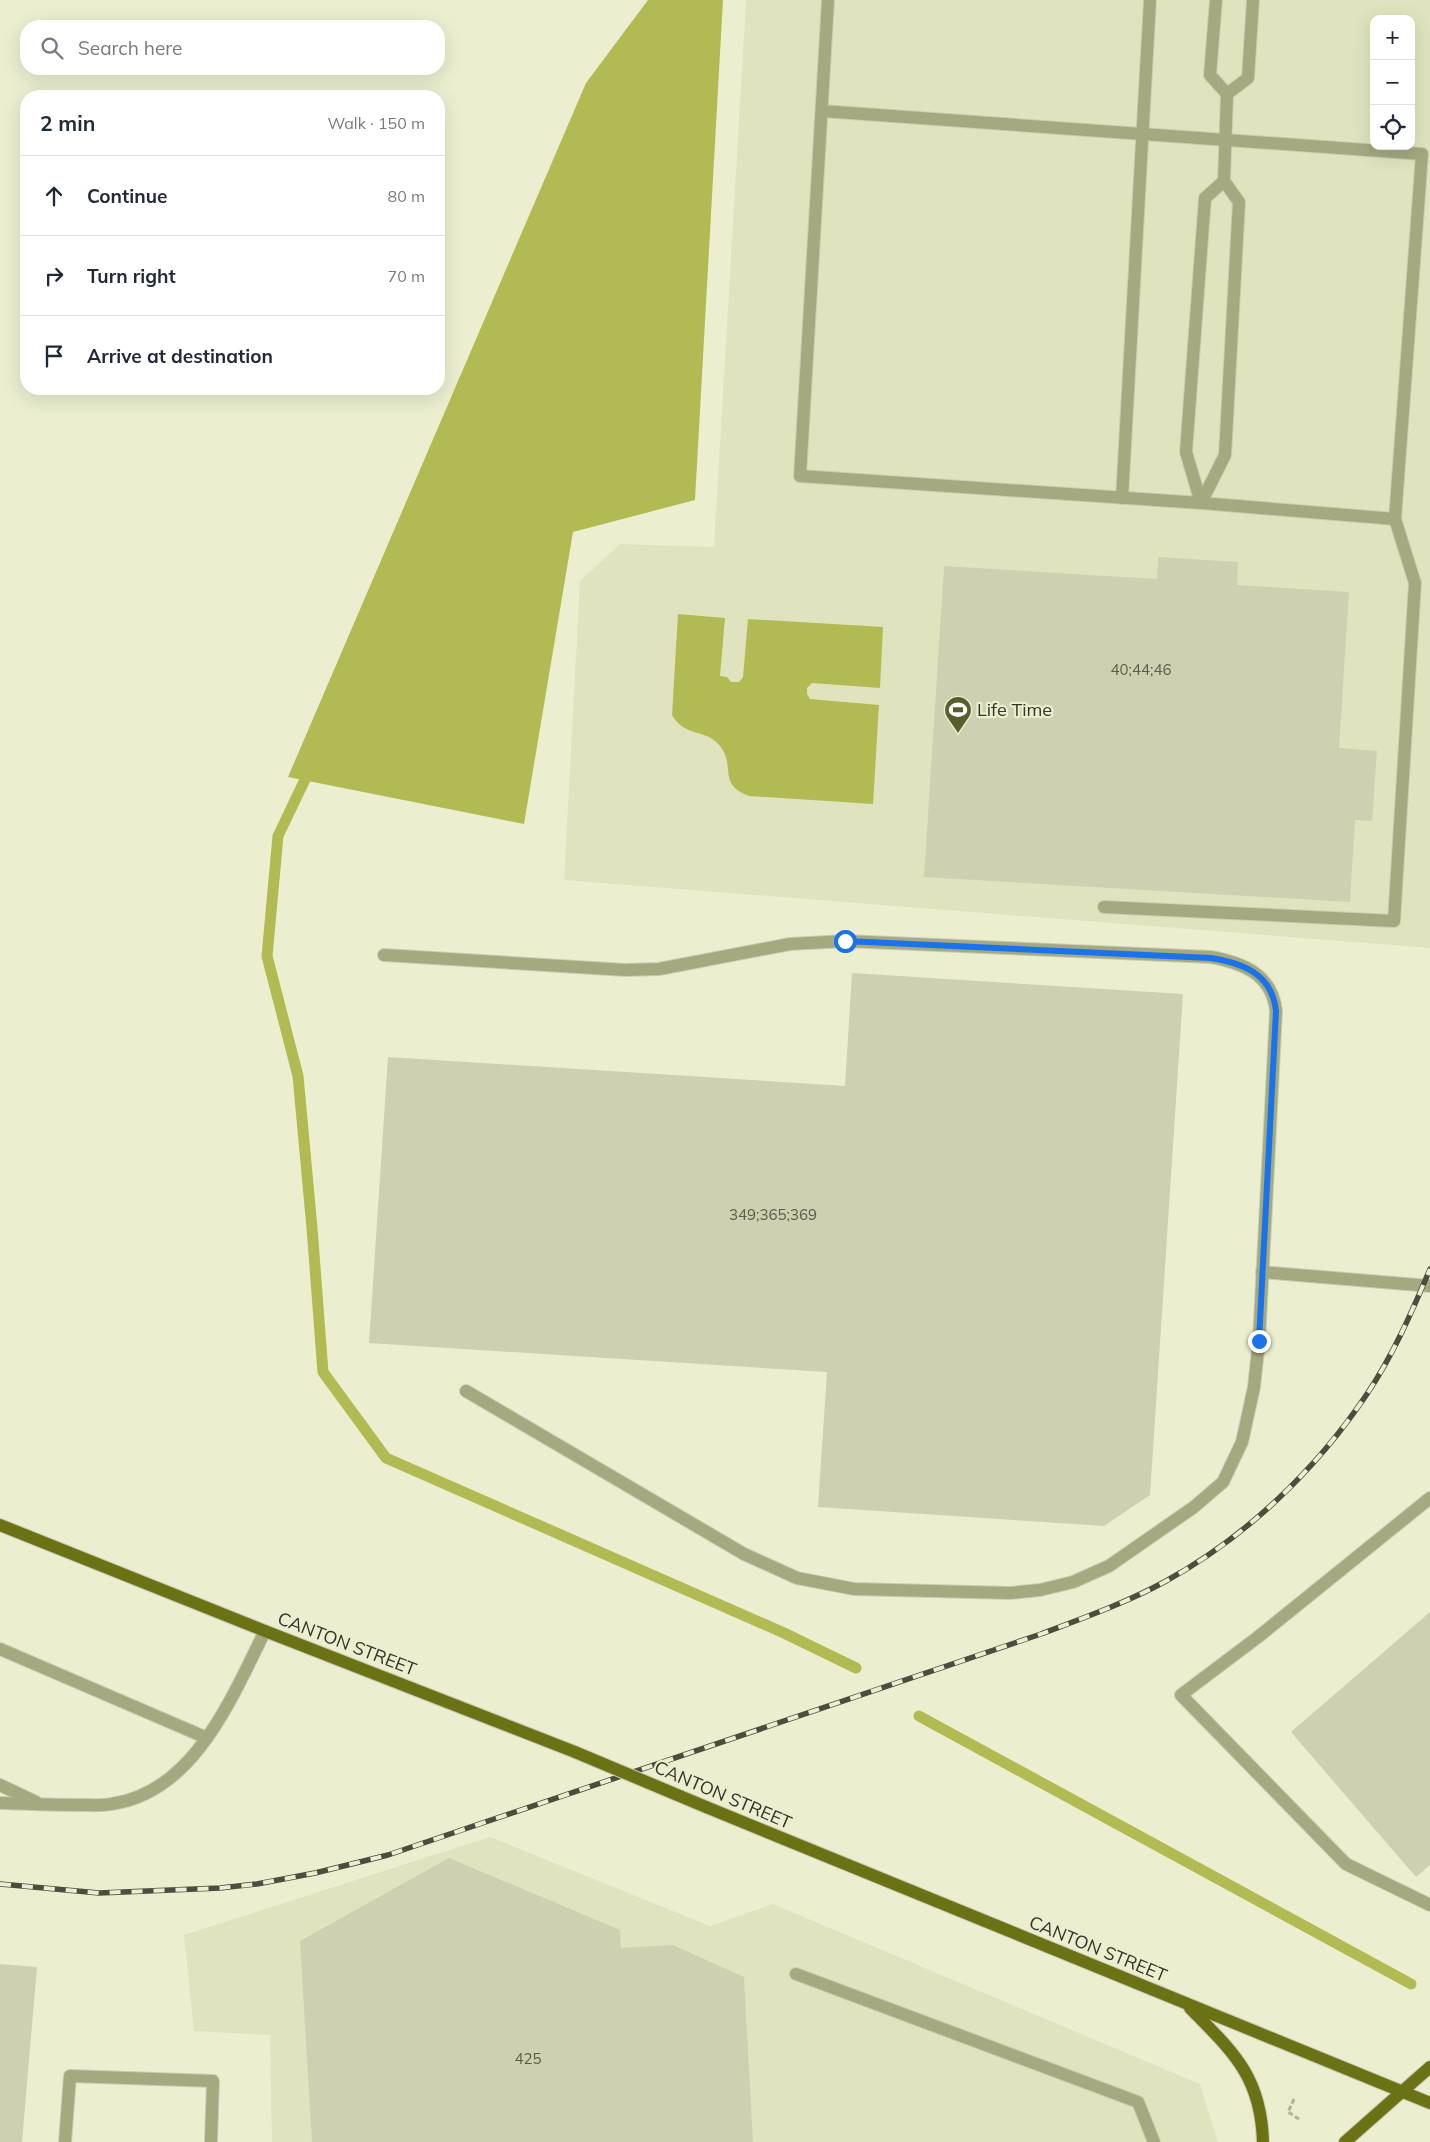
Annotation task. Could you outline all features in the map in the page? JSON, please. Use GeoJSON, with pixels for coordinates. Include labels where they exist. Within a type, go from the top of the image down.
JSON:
{"type":"FeatureCollection","features":[{"type":"Feature","properties":{"kind":"main road","name":"CANTON STREET"},"geometry":{"type":"LineString","coordinates":[[0,1525],[575,1752],[1430,2103]]}},
{"type":"Feature","properties":{"kind":"main road"},"geometry":{"type":"LineString","coordinates":[[1184,2003],[1221,2039],[1242,2067],[1257,2099],[1263,2142]]}},
{"type":"Feature","properties":{"kind":"main road"},"geometry":{"type":"LineString","coordinates":[[1345,2142],[1430,2067]]}},
{"type":"Feature","properties":{"kind":"lane"},"geometry":{"type":"LineString","coordinates":[[828,0],[800,476],[1201,503],[1395,519]]}},
{"type":"Feature","properties":{"kind":"lane"},"geometry":{"type":"LineString","coordinates":[[1122,498],[1150,0]]}},
{"type":"Feature","properties":{"kind":"lane"},"geometry":{"type":"LineString","coordinates":[[1201,503],[1225,455],[1239,202],[1224,181],[1227,94],[1210,75],[1216,0]]}},
{"type":"Feature","properties":{"kind":"lane"},"geometry":{"type":"LineString","coordinates":[[1227,94],[1248,78],[1253,0]]}},
{"type":"Feature","properties":{"kind":"lane"},"geometry":{"type":"LineString","coordinates":[[822,111],[1225,138],[1422,154],[1395,519],[1415,583],[1394,920],[1104,907]]}},
{"type":"Feature","properties":{"kind":"lane"},"geometry":{"type":"LineString","coordinates":[[1201,503],[1186,452],[1204,198],[1224,181]]}},
{"type":"Feature","properties":{"kind":"lane"},"geometry":{"type":"LineString","coordinates":[[384,955],[625,970],[659,968],[790,944],[845,941],[1211,958],[1234,961],[1256,974],[1266,983],[1275,997],[1276,1011],[1259,1341],[1254,1387],[1242,1442],[1222,1482],[1194,1507],[1109,1566],[1073,1582],[1040,1590],[1010,1593],[854,1589],[797,1578],[744,1554],[466,1391]]}},
{"type":"Feature","properties":{"kind":"lane"},"geometry":{"type":"LineString","coordinates":[[1262,1272],[1430,1286]]}},
{"type":"Feature","properties":{"kind":"lane"},"geometry":{"type":"LineString","coordinates":[[1430,1498],[1258,1638],[1182,1695],[1346,1864],[1430,1905]]}},
{"type":"Feature","properties":{"kind":"lane"},"geometry":{"type":"LineString","coordinates":[[0,1803],[42,1805],[110,1804],[130,1800],[147,1793],[174,1774],[207,1738],[220,1720],[265,1631]]}},
{"type":"Feature","properties":{"kind":"lane"},"geometry":{"type":"LineString","coordinates":[[0,1649],[207,1738]]}},
{"type":"Feature","properties":{"kind":"lane"},"geometry":{"type":"LineString","coordinates":[[0,1785],[42,1805]]}},
{"type":"Feature","properties":{"kind":"lane"},"geometry":{"type":"LineString","coordinates":[[796,1974],[1138,2102],[1154,2142]]}},
{"type":"Feature","properties":{"kind":"lane"},"geometry":{"type":"LineString","coordinates":[[65,2142],[70,2076],[213,2081],[211,2142]]}},
{"type":"Feature","properties":{"kind":"path"},"geometry":{"type":"LineString","coordinates":[[1294,2099],[1288,2112],[1299,2119]]}},
{"type":"Feature","properties":{"kind":"shaded area"},"geometry":{"type":"Polygon","coordinates":[[[648,0],[723,0],[695,500],[573,532],[524,824],[288,777],[586,83],[648,0]]]}},
{"type":"Feature","properties":{"kind":"shaded area"},"geometry":{"type":"Polygon","coordinates":[[[746,0],[1430,0],[1430,948],[564,880],[580,581],[620,544],[714,547],[746,0]]]}},
{"type":"Feature","properties":{"kind":"shaded area"},"geometry":{"type":"Polygon","coordinates":[[[678,614],[725,618],[720,676],[727,677],[731,682],[739,682],[743,677],[748,619],[883,627],[880,688],[812,683],[807,688],[807,694],[810,699],[879,705],[873,804],[749,796],[733,786],[728,774],[725,753],[720,746],[714,740],[683,727],[672,715],[678,614]]]}},
{"type":"Feature","properties":{"kind":"shaded area"},"geometry":{"type":"Polygon","coordinates":[[[490,1837],[710,1926],[773,1904],[1200,2084],[1218,2142],[272,2142],[270,2035],[194,2031],[184,1935],[490,1837]]]}},
{"type":"Feature","properties":{"kind":"building"},"geometry":{"type":"Polygon","coordinates":[[[1158,557],[1238,562],[1237,585],[1349,592],[1339,748],[1377,751],[1372,821],[1355,820],[1350,902],[924,877],[944,566],[1157,579],[1158,557]]]}},
{"type":"Feature","properties":{"kind":"building"},"geometry":{"type":"Polygon","coordinates":[[[852,973],[1183,994],[1150,1495],[1104,1526],[818,1507],[827,1372],[369,1343],[388,1057],[845,1086],[852,973]]]}},
{"type":"Feature","properties":{"kind":"building"},"geometry":{"type":"Polygon","coordinates":[[[1430,1612],[1430,1865],[1416,1877],[1291,1732],[1430,1612]]]}},
{"type":"Feature","properties":{"kind":"building"},"geometry":{"type":"Polygon","coordinates":[[[449,1858],[620,1930],[621,1948],[673,1945],[744,1977],[753,2142],[312,2142],[300,1941],[449,1858]]]}},
{"type":"Feature","properties":{"kind":"building"},"geometry":{"type":"Polygon","coordinates":[[[0,1964],[37,1967],[22,2142],[0,2142],[0,1964]]]}},
{"type":"Feature","properties":{"kind":"waterway"},"geometry":{"type":"LineString","coordinates":[[311,767],[278,836],[267,956],[298,1076],[323,1372],[386,1458],[784,1633],[856,1668]]}},
{"type":"Feature","properties":{"kind":"waterway"},"geometry":{"type":"LineString","coordinates":[[919,1716],[1411,1984]]}},
{"type":"Feature","properties":{"kind":"railway"},"geometry":{"type":"LineString","coordinates":[[0,1884],[99,1893],[220,1888],[257,1884],[315,1873],[388,1855],[1041,1634],[1120,1603],[1166,1581],[1224,1544],[1251,1523],[1302,1475],[1347,1422],[1367,1394],[1402,1333],[1430,1269]]}},
{"type":"Feature","properties":{"kind":"place","name":"Life Time"},"geometry":{"type":"Point","coordinates":[958,734]}},
{"type":"Feature","properties":{"kind":"route"},"geometry":{"type":"LineString","coordinates":[[845,941],[1211,958],[1234,961],[1256,974],[1266,983],[1275,997],[1276,1011],[1259,1341]]}}]}
